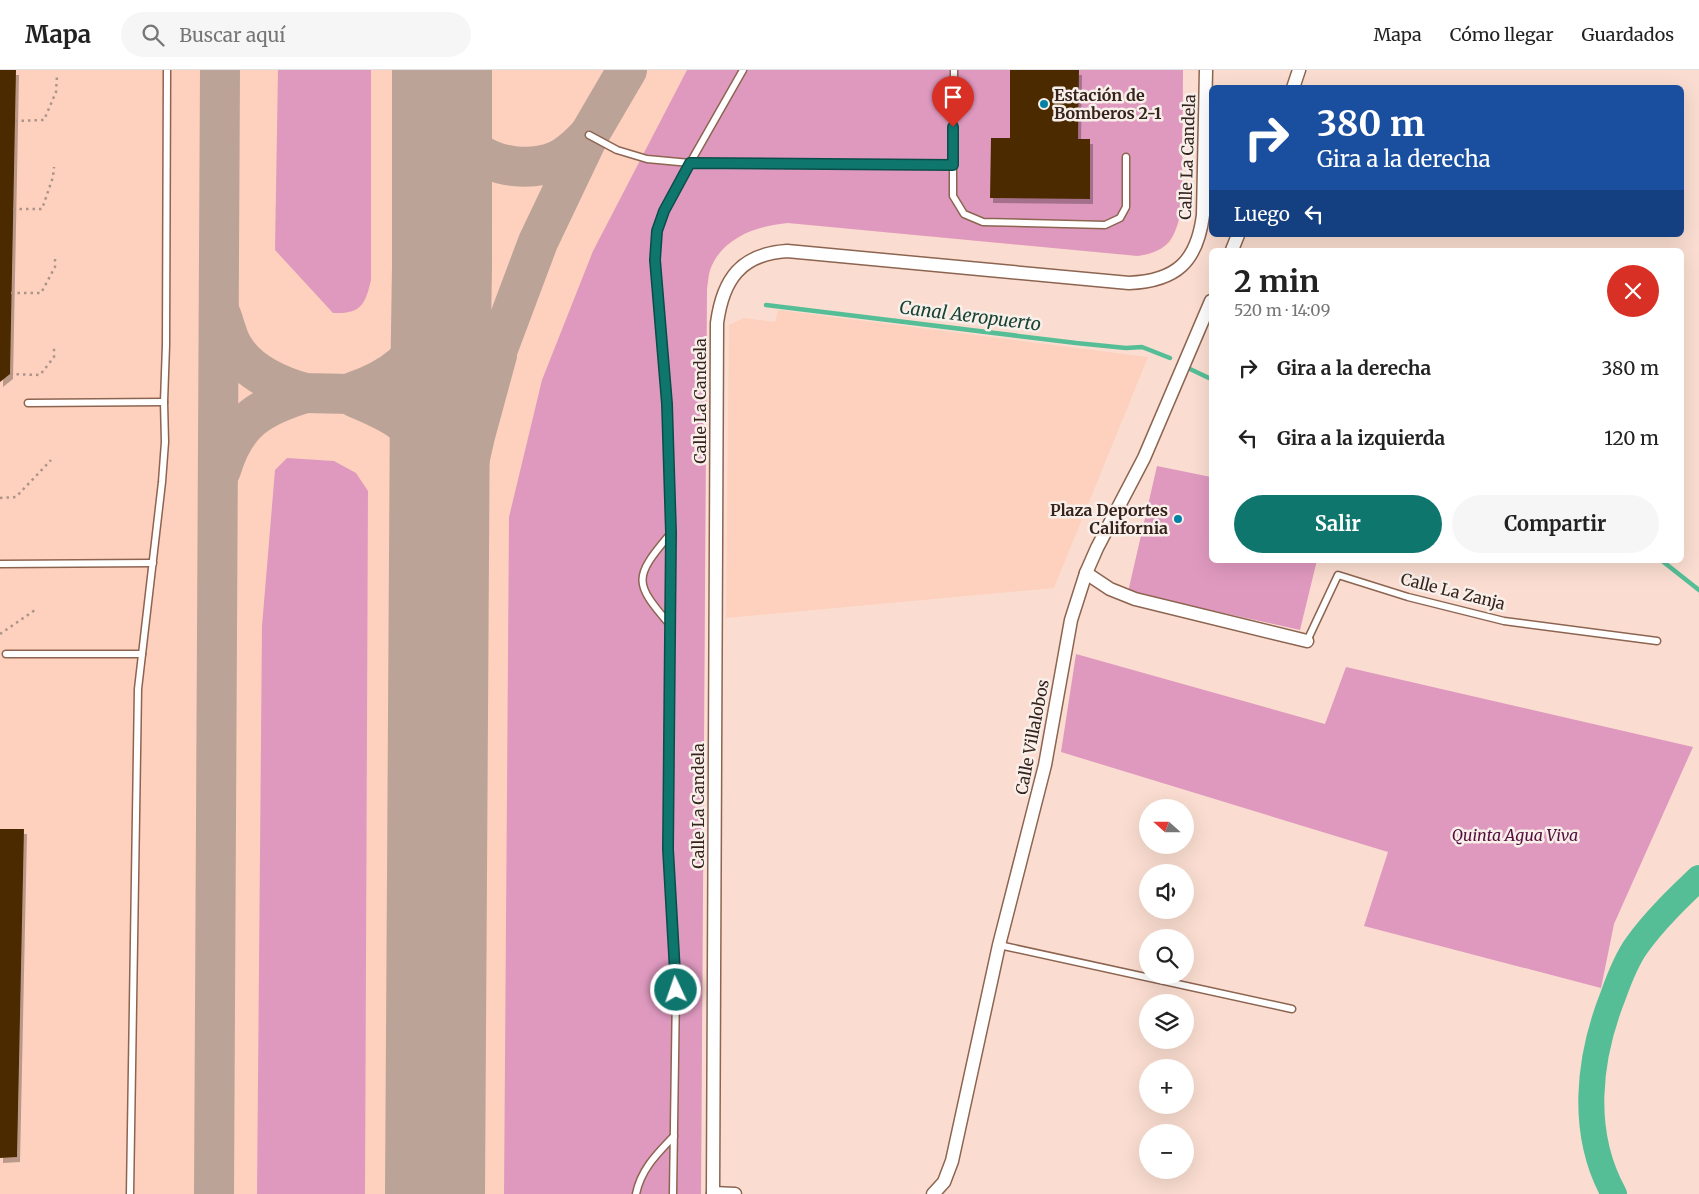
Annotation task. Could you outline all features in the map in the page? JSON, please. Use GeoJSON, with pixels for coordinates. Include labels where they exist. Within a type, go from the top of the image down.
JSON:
{"type":"FeatureCollection","features":[{"type":"Feature","properties":{"kind":"street","name":"Calle La Candela"},"geometry":{"type":"LineString","coordinates":[[713,1193],[716,322],[726,286],[736,272],[759,256],[772,252],[787,251],[1129,283],[1146,282],[1162,278],[1176,271],[1188,259],[1196,246],[1201,230],[1203,215],[1206,70]]}},
{"type":"Feature","properties":{"kind":"street"},"geometry":{"type":"LineString","coordinates":[[1294,85],[1299,70]]}},
{"type":"Feature","properties":{"kind":"street","name":"Calle Villalobos"},"geometry":{"type":"LineString","coordinates":[[933,1194],[944,1182],[952,1161],[999,945],[1045,765],[1071,620],[1086,573],[1144,458],[1209,307]]}},
{"type":"Feature","properties":{"kind":"street","name":"Calle La Zanja"},"geometry":{"type":"LineString","coordinates":[[1086,573],[1110,589],[1135,599],[1307,641]]}},
{"type":"Feature","properties":{"kind":"street"},"geometry":{"type":"LineString","coordinates":[[713,1193],[735,1194]]}},
{"type":"Feature","properties":{"kind":"lane"},"geometry":{"type":"LineString","coordinates":[[130,1194],[137,725],[142,654],[165,442],[167,70]]}},
{"type":"Feature","properties":{"kind":"lane"},"geometry":{"type":"LineString","coordinates":[[673,1194],[676,990],[668,849],[671,533],[667,404],[655,260],[657,231],[664,211],[743,70]]}},
{"type":"Feature","properties":{"kind":"lane"},"geometry":{"type":"LineString","coordinates":[[954,70],[953,196],[964,214],[983,222],[1105,225],[1120,218],[1126,207],[1126,157]]}},
{"type":"Feature","properties":{"kind":"lane"},"geometry":{"type":"LineString","coordinates":[[589,135],[617,150],[647,159],[690,163],[953,165]]}},
{"type":"Feature","properties":{"kind":"lane"},"geometry":{"type":"LineString","coordinates":[[28,403],[164,402]]}},
{"type":"Feature","properties":{"kind":"lane"},"geometry":{"type":"LineString","coordinates":[[670,626],[649,601],[641,583],[644,569],[654,553],[671,533]]}},
{"type":"Feature","properties":{"kind":"lane"},"geometry":{"type":"LineString","coordinates":[[0,564],[153,563]]}},
{"type":"Feature","properties":{"kind":"lane","name":"Calle La Zanja"},"geometry":{"type":"LineString","coordinates":[[1307,641],[1338,575],[1408,597],[1504,621],[1658,641]]}},
{"type":"Feature","properties":{"kind":"lane"},"geometry":{"type":"LineString","coordinates":[[6,654],[142,654]]}},
{"type":"Feature","properties":{"kind":"lane"},"geometry":{"type":"LineString","coordinates":[[999,945],[1292,1009]]}},
{"type":"Feature","properties":{"kind":"lane"},"geometry":{"type":"LineString","coordinates":[[636,1194],[638,1180],[674,1136]]}},
{"type":"Feature","properties":{"kind":"path"},"geometry":{"type":"LineString","coordinates":[[15,121],[44,120],[56,92],[57,76]]}},
{"type":"Feature","properties":{"kind":"path"},"geometry":{"type":"LineString","coordinates":[[13,209],[42,208],[53,177],[54,167]]}},
{"type":"Feature","properties":{"kind":"path"},"geometry":{"type":"LineString","coordinates":[[11,293],[41,293],[55,267],[55,256]]}},
{"type":"Feature","properties":{"kind":"path"},"geometry":{"type":"LineString","coordinates":[[10,374],[40,376],[54,357],[54,347]]}},
{"type":"Feature","properties":{"kind":"path"},"geometry":{"type":"LineString","coordinates":[[0,498],[16,497],[51,460]]}},
{"type":"Feature","properties":{"kind":"path"},"geometry":{"type":"LineString","coordinates":[[0,634],[35,610]]}},
{"type":"Feature","properties":{"kind":"shaded area"},"geometry":{"type":"Polygon","coordinates":[[[0,70],[1183,70],[1182,207],[1178,225],[1170,243],[1150,254],[1138,256],[788,223],[770,224],[749,231],[717,255],[710,271],[707,289],[701,1194],[0,1194],[0,70]]]}},
{"type":"Feature","properties":{"kind":"shaded area"},"geometry":{"type":"Polygon","coordinates":[[[778,310],[1148,357],[1054,588],[726,618],[729,325],[744,318],[775,322],[778,310]]]}},
{"type":"Feature","properties":{"kind":"green space"},"geometry":{"type":"Polygon","coordinates":[[[278,70],[371,70],[371,280],[364,302],[356,310],[350,312],[333,313],[275,250],[278,70]]]}},
{"type":"Feature","properties":{"kind":"green space"},"geometry":{"type":"Polygon","coordinates":[[[687,70],[1183,70],[1182,207],[1177,227],[1169,241],[1157,251],[1138,256],[788,223],[764,227],[742,235],[723,249],[716,259],[709,272],[707,289],[701,1194],[504,1194],[509,517],[542,380],[593,251],[687,70]]]}},
{"type":"Feature","properties":{"kind":"green space"},"geometry":{"type":"Polygon","coordinates":[[[287,458],[334,461],[356,473],[368,491],[365,1194],[257,1194],[262,626],[275,470],[287,458]]]}},
{"type":"Feature","properties":{"kind":"green space","name":"Plaza Deportes California"},"geometry":{"type":"Polygon","coordinates":[[[1157,466],[1209,477],[1209,563],[1316,563],[1300,630],[1128,592],[1157,466]]]}},
{"type":"Feature","properties":{"kind":"green space","name":"Quinta Agua Viva"},"geometry":{"type":"Polygon","coordinates":[[[1076,654],[1325,724],[1346,667],[1693,747],[1614,924],[1601,988],[1364,926],[1388,852],[1061,752],[1076,654]]]}},
{"type":"Feature","properties":{"kind":"building"},"geometry":{"type":"Polygon","coordinates":[[[0,70],[16,70],[10,374],[0,382],[0,70]]]}},
{"type":"Feature","properties":{"kind":"building","name":"Estación de Bomberos 2-1"},"geometry":{"type":"Polygon","coordinates":[[[1010,70],[1079,70],[1078,139],[1090,139],[1090,199],[990,198],[991,138],[1010,138],[1010,70]]]}},
{"type":"Feature","properties":{"kind":"building"},"geometry":{"type":"Polygon","coordinates":[[[0,829],[24,829],[17,1157],[0,1158],[0,829]]]}},
{"type":"Feature","properties":{"kind":"waterway","name":"Canal Aeropuerto"},"geometry":{"type":"LineString","coordinates":[[766,305],[1076,343],[1126,348],[1142,347],[1170,358]]}},
{"type":"Feature","properties":{"kind":"waterway"},"geometry":{"type":"LineString","coordinates":[[1190,369],[1209,378]]}},
{"type":"Feature","properties":{"kind":"waterway"},"geometry":{"type":"LineString","coordinates":[[1665,563],[1699,590]]}},
{"type":"Feature","properties":{"kind":"waterway"},"geometry":{"type":"LineString","coordinates":[[1614,1194],[1603,1171],[1592,1121],[1593,1070],[1604,1020],[1620,976],[1633,951],[1659,918],[1699,878]]}},
{"type":"Feature","properties":{"kind":"taxiway"},"geometry":{"type":"LineString","coordinates":[[214,1194],[220,70]]}},
{"type":"Feature","properties":{"kind":"taxiway"},"geometry":{"type":"LineString","coordinates":[[221,315],[232,345],[245,362],[263,376],[305,393],[440,396],[472,382],[488,366],[499,346],[538,242],[589,135],[627,70]]}},
{"type":"Feature","properties":{"kind":"taxiway"},"geometry":{"type":"LineString","coordinates":[[442,109],[457,132],[475,151],[493,161],[514,166],[536,166],[561,159],[589,135]]}},
{"type":"Feature","properties":{"kind":"taxiway"},"geometry":{"type":"LineString","coordinates":[[353,392],[380,381],[391,374],[402,366],[420,346],[434,314],[442,267]]}},
{"type":"Feature","properties":{"kind":"taxiway"},"geometry":{"type":"LineString","coordinates":[[439,641],[462,494],[475,436],[497,355]]}},
{"type":"Feature","properties":{"kind":"taxiway"},"geometry":{"type":"LineString","coordinates":[[221,470],[234,440],[251,419],[274,404],[305,393]]}},
{"type":"Feature","properties":{"kind":"taxiway"},"geometry":{"type":"LineString","coordinates":[[356,398],[387,412],[414,432],[430,455],[440,485]]}},
{"type":"Feature","properties":{"kind":"runway"},"geometry":{"type":"LineString","coordinates":[[435,1194],[442,70]]}},
{"type":"Feature","properties":{"kind":"place","name":"Estación de Bomberos 2-1"},"geometry":{"type":"Point","coordinates":[1044,104]}},
{"type":"Feature","properties":{"kind":"place","name":"Plaza Deportes California"},"geometry":{"type":"Point","coordinates":[1178,519]}},
{"type":"Feature","properties":{"kind":"route"},"geometry":{"type":"LineString","coordinates":[[676,990],[668,849],[671,533],[667,404],[655,260],[657,231],[664,211],[690,163],[953,165],[953,127]]}}]}
